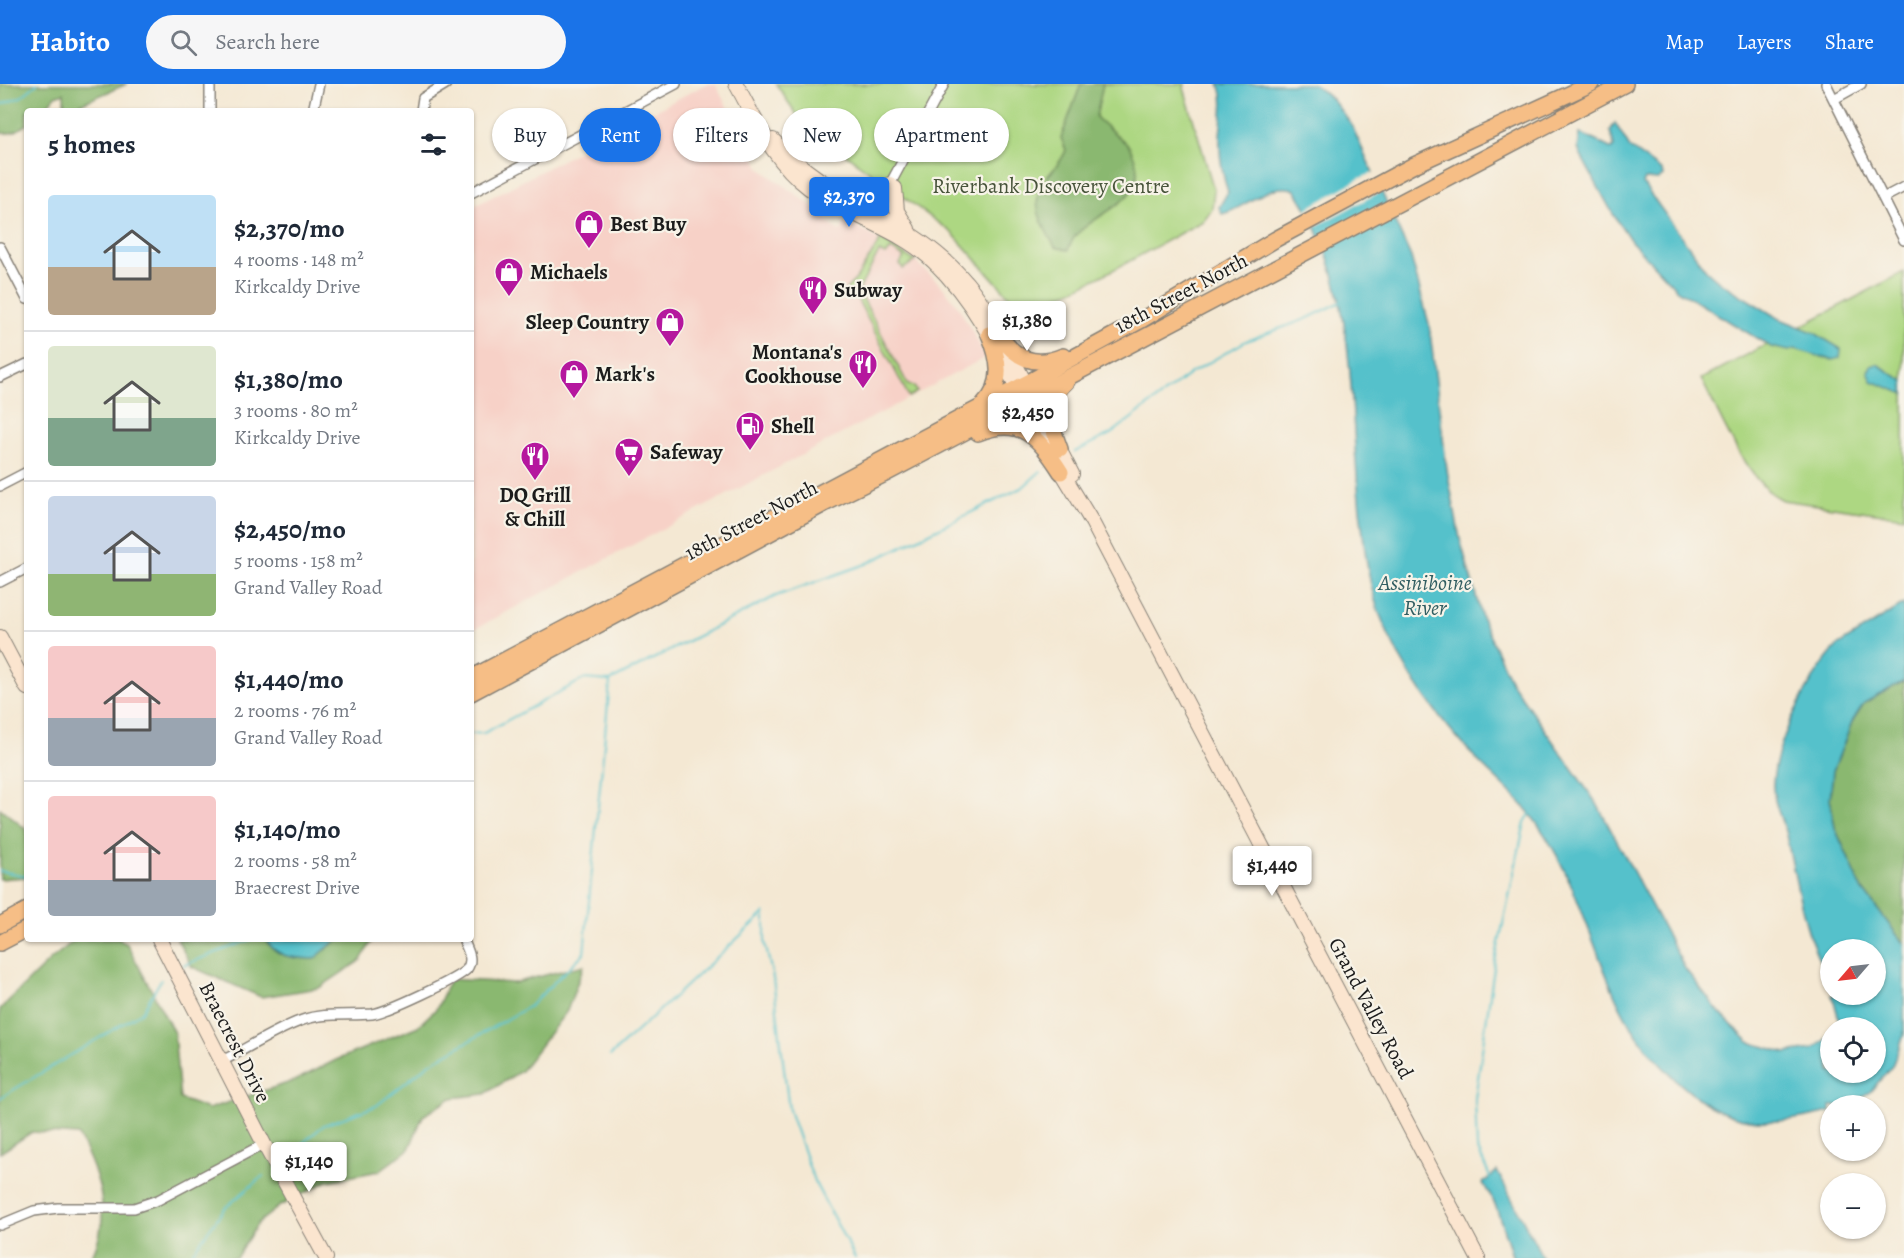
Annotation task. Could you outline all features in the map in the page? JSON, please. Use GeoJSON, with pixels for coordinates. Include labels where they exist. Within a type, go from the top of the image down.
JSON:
{"type":"FeatureCollection","features":[{"type":"Feature","properties":{"kind":"main road"},"geometry":{"type":"LineString","coordinates":[[736,84],[750,108]]}},
{"type":"Feature","properties":{"kind":"main road","name":"18th Street North"},"geometry":{"type":"LineString","coordinates":[[877,471],[1024,392],[1276,239],[1412,166],[1591,84]]}},
{"type":"Feature","properties":{"kind":"main road","name":"18th Street North"},"geometry":{"type":"LineString","coordinates":[[474,691],[821,506],[969,414],[1083,369],[1625,84]]}},
{"type":"Feature","properties":{"kind":"main road"},"geometry":{"type":"LineString","coordinates":[[770,136],[791,158],[820,182],[847,197],[935,262],[994,334],[1019,357],[1040,362],[1057,358],[1090,342],[1121,332]]}},
{"type":"Feature","properties":{"kind":"main road"},"geometry":{"type":"LineString","coordinates":[[770,147],[792,174],[818,194],[911,233],[943,257],[964,278],[1024,392]]}},
{"type":"Feature","properties":{"kind":"main road"},"geometry":{"type":"LineString","coordinates":[[847,197],[873,195],[893,186],[897,211],[911,233]]}},
{"type":"Feature","properties":{"kind":"main road"},"geometry":{"type":"LineString","coordinates":[[969,414],[986,402],[998,380],[994,334]]}},
{"type":"Feature","properties":{"kind":"main road"},"geometry":{"type":"LineString","coordinates":[[1060,449],[1051,421],[1051,404],[1063,384],[1083,369]]}},
{"type":"Feature","properties":{"kind":"main road","name":"Grand Valley Road"},"geometry":{"type":"LineString","coordinates":[[1024,392],[1060,449],[1092,522]]}},
{"type":"Feature","properties":{"kind":"main road","name":"Grand Valley Road"},"geometry":{"type":"LineString","coordinates":[[1024,392],[1061,471],[1092,522],[1478,1258]]}},
{"type":"Feature","properties":{"kind":"main road"},"geometry":{"type":"LineString","coordinates":[[474,676],[877,471],[921,462],[972,435],[1000,426],[1011,426],[1030,434],[1042,444],[1061,471]]}},
{"type":"Feature","properties":{"kind":"main road"},"geometry":{"type":"LineString","coordinates":[[0,637],[24,682]]}},
{"type":"Feature","properties":{"kind":"main road"},"geometry":{"type":"LineString","coordinates":[[0,925],[24,912]]}},
{"type":"Feature","properties":{"kind":"main road"},"geometry":{"type":"LineString","coordinates":[[0,943],[24,930]]}},
{"type":"Feature","properties":{"kind":"main road","name":"Braecrest Drive"},"geometry":{"type":"LineString","coordinates":[[161,942],[264,1144],[326,1258]]}},
{"type":"Feature","properties":{"kind":"street"},"geometry":{"type":"LineString","coordinates":[[210,84],[210,108]]}},
{"type":"Feature","properties":{"kind":"street"},"geometry":{"type":"LineString","coordinates":[[314,108],[319,84]]}},
{"type":"Feature","properties":{"kind":"street"},"geometry":{"type":"LineString","coordinates":[[421,108],[423,98],[446,84]]}},
{"type":"Feature","properties":{"kind":"street"},"geometry":{"type":"LineString","coordinates":[[474,191],[676,84]]}},
{"type":"Feature","properties":{"kind":"street"},"geometry":{"type":"LineString","coordinates":[[876,219],[944,84]]}},
{"type":"Feature","properties":{"kind":"street"},"geometry":{"type":"LineString","coordinates":[[1826,84],[1904,240]]}},
{"type":"Feature","properties":{"kind":"street"},"geometry":{"type":"LineString","coordinates":[[1834,99],[1861,84]]}},
{"type":"Feature","properties":{"kind":"street"},"geometry":{"type":"LineString","coordinates":[[1883,198],[1904,187]]}},
{"type":"Feature","properties":{"kind":"street"},"geometry":{"type":"LineString","coordinates":[[0,247],[24,293]]}},
{"type":"Feature","properties":{"kind":"street"},"geometry":{"type":"LineString","coordinates":[[0,377],[24,365]]}},
{"type":"Feature","properties":{"kind":"street"},"geometry":{"type":"LineString","coordinates":[[0,486],[24,474]]}},
{"type":"Feature","properties":{"kind":"street"},"geometry":{"type":"LineString","coordinates":[[0,582],[24,570]]}},
{"type":"Feature","properties":{"kind":"street"},"geometry":{"type":"LineString","coordinates":[[222,1060],[300,1021],[320,1015],[375,1014],[458,976],[468,968],[471,957],[464,942]]}},
{"type":"Feature","properties":{"kind":"street"},"geometry":{"type":"LineString","coordinates":[[0,1225],[34,1211],[58,1208],[109,1210],[134,1208],[158,1200],[264,1144]]}},
{"type":"Feature","properties":{"kind":"shaded area"},"geometry":{"type":"Polygon","coordinates":[[[706,84],[715,84],[728,108],[673,108],[673,162],[757,162],[761,169],[813,207],[836,229],[841,231],[846,220],[915,261],[940,284],[958,306],[986,357],[474,629],[474,206],[558,162],[567,162],[567,157],[579,151],[579,162],[661,162],[661,108],[706,84]]]}},
{"type":"Feature","properties":{"kind":"green space"},"geometry":{"type":"Polygon","coordinates":[[[0,84],[127,84],[73,107],[64,105],[64,93],[55,96],[45,108],[24,108],[24,126],[15,132],[0,133],[0,84]]]}},
{"type":"Feature","properties":{"kind":"green space","name":"Riverbank Discovery Centre"},"geometry":{"type":"Polygon","coordinates":[[[776,84],[1185,84],[1184,88],[1214,190],[1212,209],[1203,221],[1080,286],[1033,304],[1017,305],[952,233],[856,162],[862,162],[862,108],[792,108],[776,84]]]}},
{"type":"Feature","properties":{"kind":"green space"},"geometry":{"type":"Polygon","coordinates":[[[1081,84],[1103,84],[1096,117],[1130,148],[1136,165],[1136,179],[1131,191],[1123,200],[1077,234],[1068,250],[1055,247],[1041,221],[1037,203],[1041,186],[1060,162],[1066,150],[1061,138],[1081,84]]]}},
{"type":"Feature","properties":{"kind":"green space"},"geometry":{"type":"Polygon","coordinates":[[[881,239],[915,261],[903,269],[900,264],[904,257],[891,249],[886,255],[879,252],[860,288],[860,293],[908,385],[914,386],[917,392],[909,397],[853,291],[848,293],[846,289],[856,279],[881,239]]]}},
{"type":"Feature","properties":{"kind":"green space"},"geometry":{"type":"Polygon","coordinates":[[[1904,272],[1904,517],[1782,500],[1757,479],[1746,463],[1725,428],[1701,379],[1904,272]]]}},
{"type":"Feature","properties":{"kind":"green space"},"geometry":{"type":"Polygon","coordinates":[[[1904,681],[1904,944],[1862,889],[1835,828],[1830,799],[1833,771],[1853,720],[1864,703],[1904,681]]]}},
{"type":"Feature","properties":{"kind":"green space"},"geometry":{"type":"Polygon","coordinates":[[[0,808],[24,828],[24,877],[0,879],[0,808]]]}},
{"type":"Feature","properties":{"kind":"green space"},"geometry":{"type":"Polygon","coordinates":[[[72,942],[124,942],[127,944],[174,1033],[180,1099],[208,1109],[294,1081],[336,1060],[418,1026],[437,1008],[450,979],[514,983],[584,965],[567,1011],[521,1071],[485,1094],[451,1098],[423,1116],[409,1149],[379,1171],[327,1181],[280,1206],[258,1223],[236,1258],[91,1258],[98,1242],[101,1226],[101,1195],[98,1181],[78,1135],[32,1132],[0,1153],[0,1009],[50,960],[72,942]]]}},
{"type":"Feature","properties":{"kind":"green space"},"geometry":{"type":"Polygon","coordinates":[[[179,942],[267,942],[280,954],[314,959],[334,942],[371,942],[361,960],[319,988],[261,997],[192,967],[179,942]]]}},
{"type":"Feature","properties":{"kind":"water","name":"Assiniboine River"},"geometry":{"type":"Polygon","coordinates":[[[1219,84],[1314,84],[1332,99],[1351,124],[1411,257],[1429,324],[1447,470],[1460,539],[1483,621],[1511,682],[1597,804],[1686,970],[1720,1013],[1749,1042],[1786,1053],[1813,1049],[1820,1044],[1820,1083],[1878,1083],[1870,1092],[1864,1095],[1820,1095],[1820,1114],[1780,1121],[1749,1120],[1728,1114],[1689,1091],[1653,1056],[1638,1037],[1616,998],[1569,880],[1545,835],[1525,807],[1481,764],[1436,712],[1399,656],[1389,636],[1376,603],[1368,567],[1357,475],[1348,349],[1331,268],[1316,228],[1295,190],[1277,188],[1222,214],[1219,207],[1228,192],[1221,157],[1223,103],[1219,84]]]}},
{"type":"Feature","properties":{"kind":"water"},"geometry":{"type":"Polygon","coordinates":[[[1615,123],[1630,148],[1662,171],[1663,176],[1658,180],[1645,179],[1643,184],[1706,270],[1721,283],[1778,318],[1813,332],[1841,349],[1840,358],[1832,360],[1795,349],[1789,351],[1771,347],[1677,290],[1631,241],[1613,214],[1580,154],[1578,148],[1580,133],[1612,149],[1614,146],[1610,131],[1615,123]]]}},
{"type":"Feature","properties":{"kind":"water"},"geometry":{"type":"Polygon","coordinates":[[[1877,364],[1904,381],[1904,394],[1872,381],[1868,371],[1871,366],[1877,364]]]}},
{"type":"Feature","properties":{"kind":"water","name":"Assiniboine River"},"geometry":{"type":"Polygon","coordinates":[[[1904,604],[1904,681],[1864,703],[1853,720],[1833,771],[1830,799],[1835,828],[1862,889],[1904,944],[1904,1035],[1892,1066],[1886,1073],[1886,1017],[1838,1017],[1835,1005],[1886,1005],[1886,939],[1820,939],[1820,961],[1803,912],[1786,835],[1774,799],[1773,786],[1779,750],[1786,731],[1815,675],[1826,659],[1837,646],[1904,604]]]}},
{"type":"Feature","properties":{"kind":"water"},"geometry":{"type":"Polygon","coordinates":[[[268,942],[334,942],[314,959],[286,956],[268,942]]]}},
{"type":"Feature","properties":{"kind":"water"},"geometry":{"type":"Polygon","coordinates":[[[1497,1171],[1543,1258],[1513,1258],[1495,1204],[1483,1183],[1497,1171]]]}},
{"type":"Feature","properties":{"kind":"pier"},"geometry":{"type":"Polygon","coordinates":[[[1375,172],[1384,190],[1312,228],[1303,211],[1360,178],[1375,172]]]}},
{"type":"Feature","properties":{"kind":"waterway"},"geometry":{"type":"LineString","coordinates":[[0,105],[21,97],[37,84]]}},
{"type":"Feature","properties":{"kind":"waterway"},"geometry":{"type":"LineString","coordinates":[[1075,452],[1112,433],[1191,373],[1246,341],[1306,319],[1343,301]]}},
{"type":"Feature","properties":{"kind":"waterway"},"geometry":{"type":"LineString","coordinates":[[474,734],[484,733],[584,679],[610,681],[776,596],[866,564],[1023,487],[1041,471]]}},
{"type":"Feature","properties":{"kind":"waterway"},"geometry":{"type":"LineString","coordinates":[[291,1153],[324,1125],[376,1106],[429,1064],[530,1006],[584,953],[610,682]]}},
{"type":"Feature","properties":{"kind":"waterway"},"geometry":{"type":"LineString","coordinates":[[1490,1177],[1477,1148],[1475,1099],[1495,961],[1525,822],[1530,814]]}},
{"type":"Feature","properties":{"kind":"waterway"},"geometry":{"type":"LineString","coordinates":[[0,871],[24,875]]}},
{"type":"Feature","properties":{"kind":"waterway"},"geometry":{"type":"LineString","coordinates":[[610,1056],[765,913],[765,943],[773,978],[789,1110],[814,1181],[855,1258]]}},
{"type":"Feature","properties":{"kind":"waterway"},"geometry":{"type":"LineString","coordinates":[[184,965],[244,942]]}},
{"type":"Feature","properties":{"kind":"waterway"},"geometry":{"type":"LineString","coordinates":[[0,1098],[142,1012],[161,980]]}},
{"type":"Feature","properties":{"kind":"waterway"},"geometry":{"type":"LineString","coordinates":[[188,1258],[225,1208],[263,1176]]}},
{"type":"Feature","properties":{"kind":"place","name":"Best Buy"},"geometry":{"type":"Point","coordinates":[589,250]}},
{"type":"Feature","properties":{"kind":"place","name":"Michaels"},"geometry":{"type":"Point","coordinates":[509,298]}},
{"type":"Feature","properties":{"kind":"place","name":"Subway"},"geometry":{"type":"Point","coordinates":[813,316]}},
{"type":"Feature","properties":{"kind":"place","name":"Sleep Country"},"geometry":{"type":"Point","coordinates":[670,348]}},
{"type":"Feature","properties":{"kind":"place","name":"Montana's Cookhouse"},"geometry":{"type":"Point","coordinates":[863,390]}},
{"type":"Feature","properties":{"kind":"place","name":"Mark's"},"geometry":{"type":"Point","coordinates":[574,400]}},
{"type":"Feature","properties":{"kind":"place","name":"Shell"},"geometry":{"type":"Point","coordinates":[750,452]}},
{"type":"Feature","properties":{"kind":"place","name":"Safeway"},"geometry":{"type":"Point","coordinates":[629,478]}},
{"type":"Feature","properties":{"kind":"place","name":"DQ Grill & Chill"},"geometry":{"type":"Point","coordinates":[535,482]}}]}
